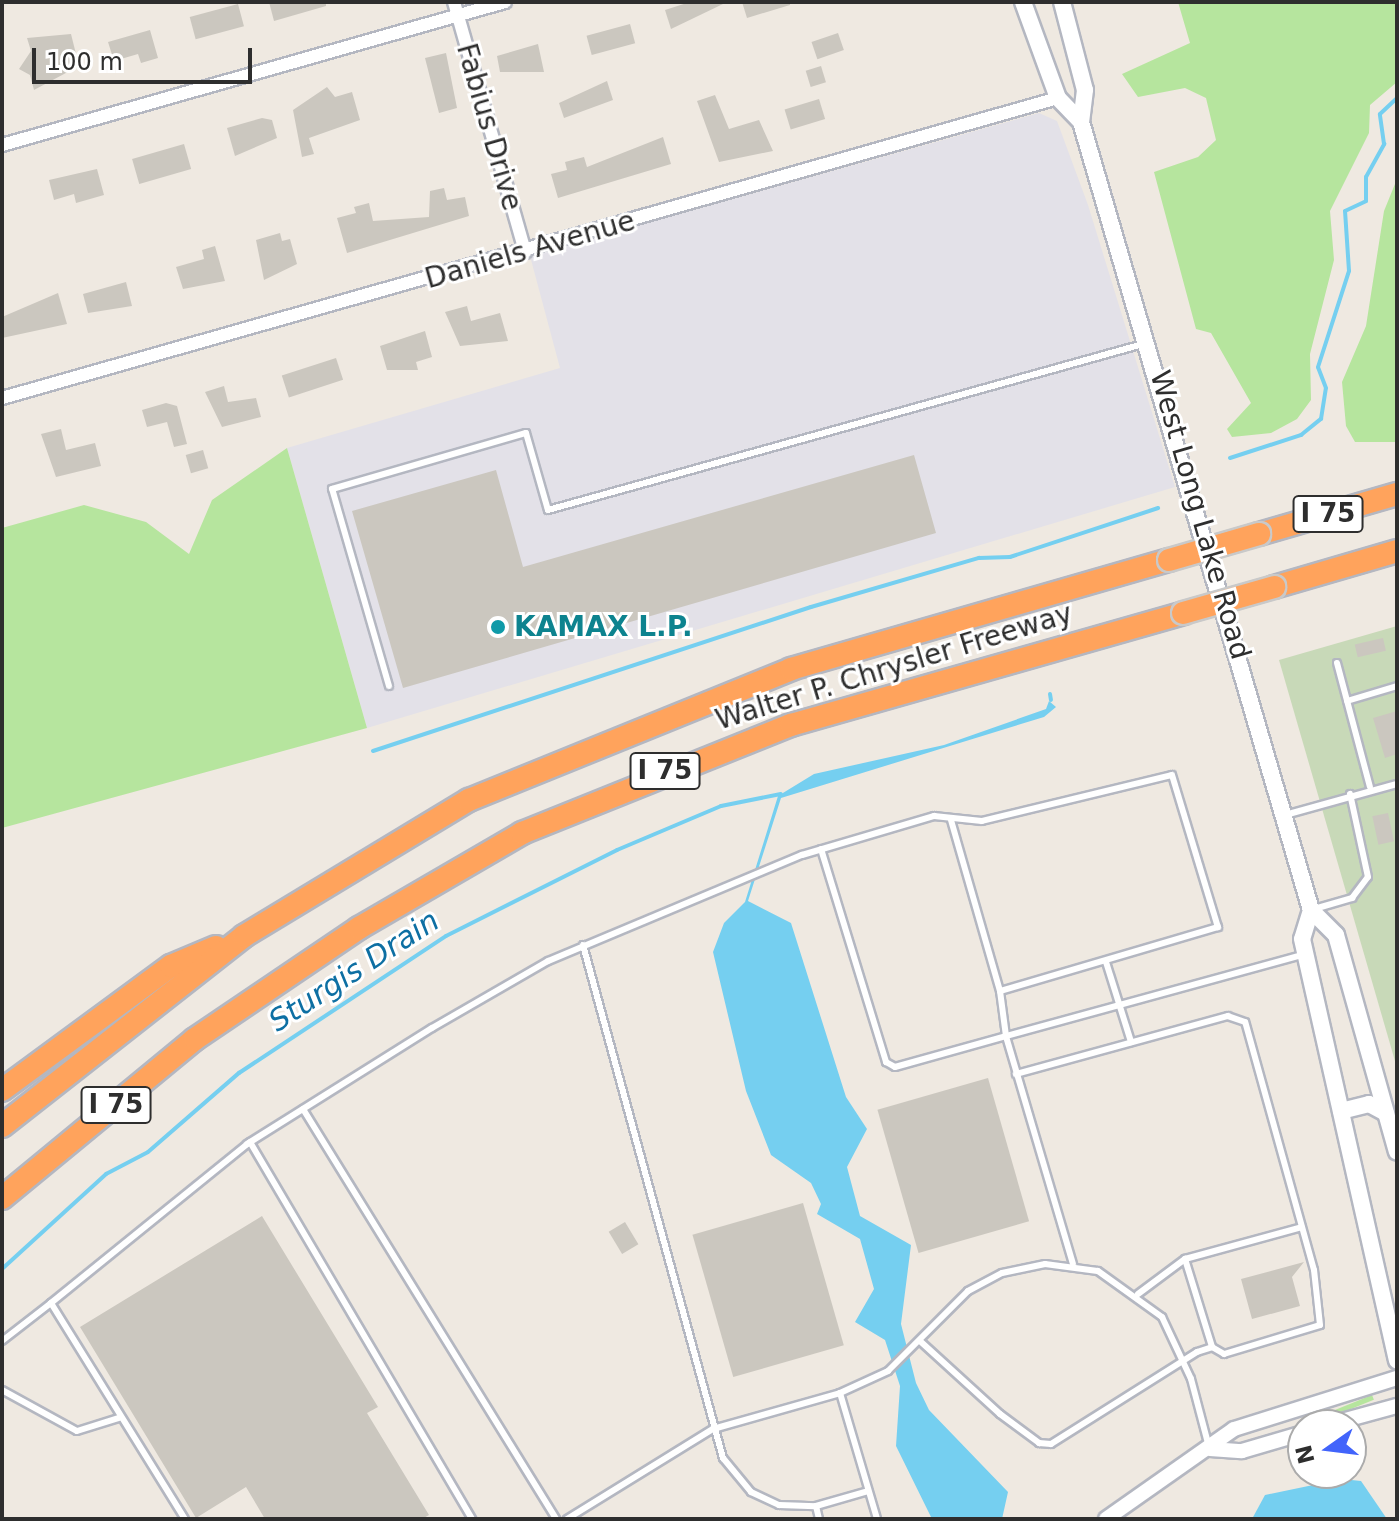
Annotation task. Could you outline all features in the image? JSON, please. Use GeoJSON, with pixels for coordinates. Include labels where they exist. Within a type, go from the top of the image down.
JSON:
{"type":"FeatureCollection","features":[{"type":"Feature","properties":{"kind":"highway","name":"Walter P. Chrysler Freeway"},"geometry":{"type":"LineString","coordinates":[[2,1126],[244,936],[469,800],[641,725],[791,669],[1397,494]]}},
{"type":"Feature","properties":{"kind":"highway","name":"Walter P. Chrysler Freeway"},"geometry":{"type":"LineString","coordinates":[[2,1201],[195,1039],[359,928],[522,833],[791,725],[1397,551]]}},
{"type":"Feature","properties":{"kind":"highway"},"geometry":{"type":"LineString","coordinates":[[2,1090],[171,966],[244,936]]}},
{"type":"Feature","properties":{"kind":"main road","name":"West Long Lake Road"},"geometry":{"type":"LineString","coordinates":[[1023,2],[1058,98],[1081,122]]}},
{"type":"Feature","properties":{"kind":"main road","name":"West Long Lake Road"},"geometry":{"type":"LineString","coordinates":[[1062,2],[1085,90],[1081,122],[1151,342],[1311,910],[1305,954],[1397,1360]]}},
{"type":"Feature","properties":{"kind":"main road","name":"West Long Lake Road"},"geometry":{"type":"LineString","coordinates":[[1311,910],[1336,935],[1397,1152]]}},
{"type":"Feature","properties":{"kind":"main road"},"geometry":{"type":"LineString","coordinates":[[1341,1111],[1369,1104],[1386,1113]]}},
{"type":"Feature","properties":{"kind":"main road"},"geometry":{"type":"LineString","coordinates":[[1383,1299],[1397,1317]]}},
{"type":"Feature","properties":{"kind":"street","name":"Fabius Drive"},"geometry":{"type":"LineString","coordinates":[[454,2],[525,252]]}},
{"type":"Feature","properties":{"kind":"street"},"geometry":{"type":"LineString","coordinates":[[2,145],[505,2]]}},
{"type":"Feature","properties":{"kind":"street","name":"Daniels Avenue"},"geometry":{"type":"LineString","coordinates":[[2,398],[525,252],[1058,98]]}},
{"type":"Feature","properties":{"kind":"street"},"geometry":{"type":"LineString","coordinates":[[1106,1519],[1159,1476],[1210,1449],[1234,1429],[1397,1378]]}},
{"type":"Feature","properties":{"kind":"street"},"geometry":{"type":"LineString","coordinates":[[1367,1414],[1397,1406]]}},
{"type":"Feature","properties":{"kind":"street"},"geometry":{"type":"LineString","coordinates":[[1210,1449],[1242,1451],[1287,1438]]}},
{"type":"Feature","properties":{"kind":"lane"},"geometry":{"type":"LineString","coordinates":[[389,686],[332,489],[526,433],[548,510],[913,413],[1151,342]]}},
{"type":"Feature","properties":{"kind":"lane"},"geometry":{"type":"LineString","coordinates":[[1337,663],[1370,787]]}},
{"type":"Feature","properties":{"kind":"lane"},"geometry":{"type":"LineString","coordinates":[[1347,701],[1397,686]]}},
{"type":"Feature","properties":{"kind":"lane"},"geometry":{"type":"LineString","coordinates":[[2,1341],[250,1142],[583,945],[821,849],[934,816],[982,821],[1172,775],[1218,927],[1000,991]]}},
{"type":"Feature","properties":{"kind":"lane"},"geometry":{"type":"LineString","coordinates":[[1285,815],[1370,787],[1397,784]]}},
{"type":"Feature","properties":{"kind":"lane"},"geometry":{"type":"LineString","coordinates":[[1311,910],[1352,898],[1368,877],[1350,794]]}},
{"type":"Feature","properties":{"kind":"lane"},"geometry":{"type":"LineString","coordinates":[[951,820],[1000,991],[1006,1036],[1016,1074],[1073,1264]]}},
{"type":"Feature","properties":{"kind":"lane"},"geometry":{"type":"LineString","coordinates":[[821,849],[886,1062],[895,1067],[1121,1002],[1305,954]]}},
{"type":"Feature","properties":{"kind":"lane"},"geometry":{"type":"LineString","coordinates":[[583,945],[723,1458],[751,1492],[779,1505],[816,1506],[868,1491]]}},
{"type":"Feature","properties":{"kind":"lane"},"geometry":{"type":"LineString","coordinates":[[1106,962],[1131,1042]]}},
{"type":"Feature","properties":{"kind":"lane"},"geometry":{"type":"LineString","coordinates":[[1016,1074],[1228,1016],[1245,1022],[1302,1227],[1320,1325],[1224,1354],[1212,1347],[1185,1259]]}},
{"type":"Feature","properties":{"kind":"lane"},"geometry":{"type":"LineString","coordinates":[[303,1109],[556,1519]]}},
{"type":"Feature","properties":{"kind":"lane"},"geometry":{"type":"LineString","coordinates":[[250,1142],[472,1519]]}},
{"type":"Feature","properties":{"kind":"lane"},"geometry":{"type":"LineString","coordinates":[[1138,1294],[1185,1259],[1302,1227]]}},
{"type":"Feature","properties":{"kind":"lane"},"geometry":{"type":"LineString","coordinates":[[567,1519],[713,1429],[840,1393],[888,1371],[991,1278],[1073,1264],[1138,1294],[1162,1317],[1184,1361],[1210,1449]]}},
{"type":"Feature","properties":{"kind":"lane"},"geometry":{"type":"LineString","coordinates":[[51,1303],[119,1418],[185,1519]]}},
{"type":"Feature","properties":{"kind":"lane"},"geometry":{"type":"LineString","coordinates":[[918,1343],[1039,1443],[1051,1444],[1184,1361],[1212,1347]]}},
{"type":"Feature","properties":{"kind":"lane"},"geometry":{"type":"LineString","coordinates":[[2,1390],[77,1431],[119,1418]]}},
{"type":"Feature","properties":{"kind":"lane"},"geometry":{"type":"LineString","coordinates":[[840,1393],[877,1519]]}},
{"type":"Feature","properties":{"kind":"lane"},"geometry":{"type":"LineString","coordinates":[[816,1506],[819,1519]]}},
{"type":"Feature","properties":{"kind":"shaded area"},"geometry":{"type":"Polygon","coordinates":[[[1039,113],[1057,121],[1088,205],[1175,487],[367,728],[287,448],[560,368],[530,256],[1039,113]]]}},
{"type":"Feature","properties":{"kind":"green space"},"geometry":{"type":"Polygon","coordinates":[[[1178,2],[1397,2],[1397,82],[1370,105],[1369,133],[1330,211],[1334,260],[1310,354],[1311,400],[1297,419],[1271,433],[1232,437],[1227,429],[1251,403],[1211,333],[1196,329],[1154,172],[1198,157],[1216,140],[1206,98],[1185,88],[1138,97],[1122,74],[1190,43],[1178,2]]]}},
{"type":"Feature","properties":{"kind":"green space"},"geometry":{"type":"Polygon","coordinates":[[[1397,179],[1397,442],[1355,442],[1346,426],[1342,382],[1366,326],[1384,211],[1397,179]]]}},
{"type":"Feature","properties":{"kind":"green space"},"geometry":{"type":"Polygon","coordinates":[[[287,448],[367,728],[2,828],[2,528],[84,505],[146,522],[189,554],[212,500],[287,448]]]}},
{"type":"Feature","properties":{"kind":"green space"},"geometry":{"type":"Polygon","coordinates":[[[1397,626],[1397,1068],[1279,660],[1397,626]]]}},
{"type":"Feature","properties":{"kind":"green space"},"geometry":{"type":"Polygon","coordinates":[[[1372,1395],[1374,1400],[1351,1409],[1337,1409],[1372,1395]]]}},
{"type":"Feature","properties":{"kind":"green space"},"geometry":{"type":"Polygon","coordinates":[[[1287,1429],[1287,1435],[1244,1452],[1242,1447],[1287,1429]]]}},
{"type":"Feature","properties":{"kind":"water"},"geometry":{"type":"Polygon","coordinates":[[[1049,701],[1056,707],[1044,717],[781,798],[748,901],[791,923],[846,1097],[867,1129],[847,1167],[860,1216],[911,1245],[901,1324],[916,1383],[929,1410],[1008,1492],[1002,1519],[932,1519],[896,1446],[900,1386],[885,1340],[855,1322],[874,1289],[860,1239],[817,1214],[821,1204],[811,1183],[771,1155],[746,1091],[713,952],[724,923],[745,902],[778,796],[814,774],[944,745],[1046,709],[1049,701]]]}},
{"type":"Feature","properties":{"kind":"water"},"geometry":{"type":"Polygon","coordinates":[[[1294,1489],[1366,1489],[1387,1519],[1252,1519],[1265,1495],[1294,1489]]]}},
{"type":"Feature","properties":{"kind":"building"},"geometry":{"type":"Polygon","coordinates":[[[269,2],[326,2],[326,6],[274,21],[269,2]]]}},
{"type":"Feature","properties":{"kind":"building"},"geometry":{"type":"Polygon","coordinates":[[[690,2],[723,4],[671,29],[665,10],[690,2]]]}},
{"type":"Feature","properties":{"kind":"building"},"geometry":{"type":"Polygon","coordinates":[[[742,2],[790,2],[790,5],[747,18],[742,2]]]}},
{"type":"Feature","properties":{"kind":"building"},"geometry":{"type":"Polygon","coordinates":[[[238,4],[244,26],[196,39],[190,17],[238,4]]]}},
{"type":"Feature","properties":{"kind":"building"},"geometry":{"type":"Polygon","coordinates":[[[630,24],[635,43],[592,55],[587,36],[630,24]]]}},
{"type":"Feature","properties":{"kind":"building"},"geometry":{"type":"Polygon","coordinates":[[[150,30],[158,58],[141,63],[138,54],[114,61],[108,42],[150,30]]]}},
{"type":"Feature","properties":{"kind":"building"},"geometry":{"type":"Polygon","coordinates":[[[838,33],[844,50],[817,59],[812,42],[838,33]]]}},
{"type":"Feature","properties":{"kind":"building"},"geometry":{"type":"Polygon","coordinates":[[[71,34],[79,66],[34,90],[30,75],[19,69],[31,51],[27,38],[71,34]]]}},
{"type":"Feature","properties":{"kind":"building"},"geometry":{"type":"Polygon","coordinates":[[[538,44],[544,72],[500,72],[497,56],[538,44]]]}},
{"type":"Feature","properties":{"kind":"building"},"geometry":{"type":"Polygon","coordinates":[[[446,53],[457,108],[439,113],[425,58],[446,53]]]}},
{"type":"Feature","properties":{"kind":"building"},"geometry":{"type":"Polygon","coordinates":[[[821,66],[826,82],[811,87],[806,71],[821,66]]]}},
{"type":"Feature","properties":{"kind":"building"},"geometry":{"type":"Polygon","coordinates":[[[607,81],[613,100],[564,118],[559,103],[607,81]]]}},
{"type":"Feature","properties":{"kind":"building"},"geometry":{"type":"Polygon","coordinates":[[[327,87],[335,97],[352,92],[360,120],[309,138],[314,154],[302,157],[293,110],[327,87]]]}},
{"type":"Feature","properties":{"kind":"building"},"geometry":{"type":"Polygon","coordinates":[[[715,95],[729,129],[759,120],[773,151],[719,162],[697,101],[715,95]]]}},
{"type":"Feature","properties":{"kind":"building"},"geometry":{"type":"Polygon","coordinates":[[[819,99],[825,119],[791,130],[785,110],[819,99]]]}},
{"type":"Feature","properties":{"kind":"building"},"geometry":{"type":"Polygon","coordinates":[[[262,118],[272,120],[277,138],[235,156],[227,128],[262,118]]]}},
{"type":"Feature","properties":{"kind":"building"},"geometry":{"type":"Polygon","coordinates":[[[663,137],[671,164],[558,198],[551,174],[567,170],[565,162],[584,157],[587,167],[663,137]]]}},
{"type":"Feature","properties":{"kind":"building"},"geometry":{"type":"Polygon","coordinates":[[[184,144],[191,169],[139,184],[132,159],[184,144]]]}},
{"type":"Feature","properties":{"kind":"building"},"geometry":{"type":"Polygon","coordinates":[[[97,169],[104,195],[76,203],[74,194],[54,200],[49,180],[97,169]]]}},
{"type":"Feature","properties":{"kind":"building"},"geometry":{"type":"Polygon","coordinates":[[[444,188],[447,200],[465,197],[469,216],[347,253],[337,218],[356,213],[354,207],[369,203],[373,221],[429,217],[430,191],[444,188]]]}},
{"type":"Feature","properties":{"kind":"building"},"geometry":{"type":"Polygon","coordinates":[[[280,233],[282,241],[290,239],[297,264],[264,280],[256,240],[280,233]]]}},
{"type":"Feature","properties":{"kind":"building"},"geometry":{"type":"Polygon","coordinates":[[[215,246],[225,281],[183,289],[176,267],[204,259],[202,250],[215,246]]]}},
{"type":"Feature","properties":{"kind":"building"},"geometry":{"type":"Polygon","coordinates":[[[126,282],[132,306],[88,313],[83,294],[126,282]]]}},
{"type":"Feature","properties":{"kind":"building"},"geometry":{"type":"Polygon","coordinates":[[[58,293],[67,324],[2,338],[2,317],[58,293]]]}},
{"type":"Feature","properties":{"kind":"building"},"geometry":{"type":"Polygon","coordinates":[[[467,306],[471,321],[500,313],[508,341],[460,346],[445,312],[467,306]]]}},
{"type":"Feature","properties":{"kind":"building"},"geometry":{"type":"Polygon","coordinates":[[[425,331],[432,357],[416,362],[418,370],[387,370],[380,346],[425,331]]]}},
{"type":"Feature","properties":{"kind":"building"},"geometry":{"type":"Polygon","coordinates":[[[336,358],[343,380],[289,397],[282,376],[336,358]]]}},
{"type":"Feature","properties":{"kind":"building"},"geometry":{"type":"Polygon","coordinates":[[[224,386],[228,402],[256,398],[261,417],[222,427],[205,392],[224,386]]]}},
{"type":"Feature","properties":{"kind":"building"},"geometry":{"type":"Polygon","coordinates":[[[166,403],[177,406],[187,444],[174,447],[167,422],[147,427],[142,410],[166,403]]]}},
{"type":"Feature","properties":{"kind":"building"},"geometry":{"type":"Polygon","coordinates":[[[61,429],[66,450],[95,443],[101,466],[56,477],[41,434],[61,429]]]}},
{"type":"Feature","properties":{"kind":"building"},"geometry":{"type":"Polygon","coordinates":[[[203,450],[208,468],[191,473],[186,455],[203,450]]]}},
{"type":"Feature","properties":{"kind":"building","name":"KAMAX L.P."},"geometry":{"type":"Polygon","coordinates":[[[914,455],[936,533],[403,688],[352,511],[496,470],[523,567],[914,455]]]}},
{"type":"Feature","properties":{"kind":"building"},"geometry":{"type":"Polygon","coordinates":[[[1383,638],[1386,651],[1358,657],[1355,645],[1383,638]]]}},
{"type":"Feature","properties":{"kind":"building"},"geometry":{"type":"Polygon","coordinates":[[[1397,711],[1397,754],[1385,758],[1373,718],[1397,711]]]}},
{"type":"Feature","properties":{"kind":"building"},"geometry":{"type":"Polygon","coordinates":[[[1388,813],[1394,841],[1378,845],[1372,816],[1388,813]]]}},
{"type":"Feature","properties":{"kind":"building"},"geometry":{"type":"Polygon","coordinates":[[[988,1078],[1029,1221],[919,1253],[877,1110],[988,1078]]]}},
{"type":"Feature","properties":{"kind":"building"},"geometry":{"type":"Polygon","coordinates":[[[803,1203],[844,1345],[733,1377],[692,1235],[803,1203]]]}},
{"type":"Feature","properties":{"kind":"building"},"geometry":{"type":"Polygon","coordinates":[[[262,1216],[378,1407],[367,1413],[429,1515],[422,1519],[265,1519],[246,1487],[196,1518],[80,1327],[262,1216]]]}},
{"type":"Feature","properties":{"kind":"building"},"geometry":{"type":"Polygon","coordinates":[[[625,1222],[638,1244],[622,1254],[609,1232],[625,1222]]]}},
{"type":"Feature","properties":{"kind":"building"},"geometry":{"type":"Polygon","coordinates":[[[1304,1262],[1292,1277],[1300,1306],[1252,1319],[1241,1279],[1304,1262]]]}},
{"type":"Feature","properties":{"kind":"waterway","name":"Sturgis Drain"},"geometry":{"type":"LineString","coordinates":[[1230,458],[1301,435],[1321,419],[1326,388],[1318,367],[1349,271],[1345,211],[1366,201],[1366,177],[1384,144],[1380,114],[1397,98]]}},
{"type":"Feature","properties":{"kind":"waterway"},"geometry":{"type":"LineString","coordinates":[[373,751],[811,607],[979,558],[1010,557],[1158,508]]}},
{"type":"Feature","properties":{"kind":"waterway","name":"Sturgis Drain"},"geometry":{"type":"LineString","coordinates":[[1050,694],[1051,700]]}},
{"type":"Feature","properties":{"kind":"waterway","name":"Sturgis Drain"},"geometry":{"type":"LineString","coordinates":[[2,1269],[106,1174],[148,1152],[239,1073],[446,936],[617,850],[721,806],[781,794]]}},
{"type":"Feature","properties":{"kind":"place","name":"KAMAX L.P."},"geometry":{"type":"Point","coordinates":[498,627]}}]}
